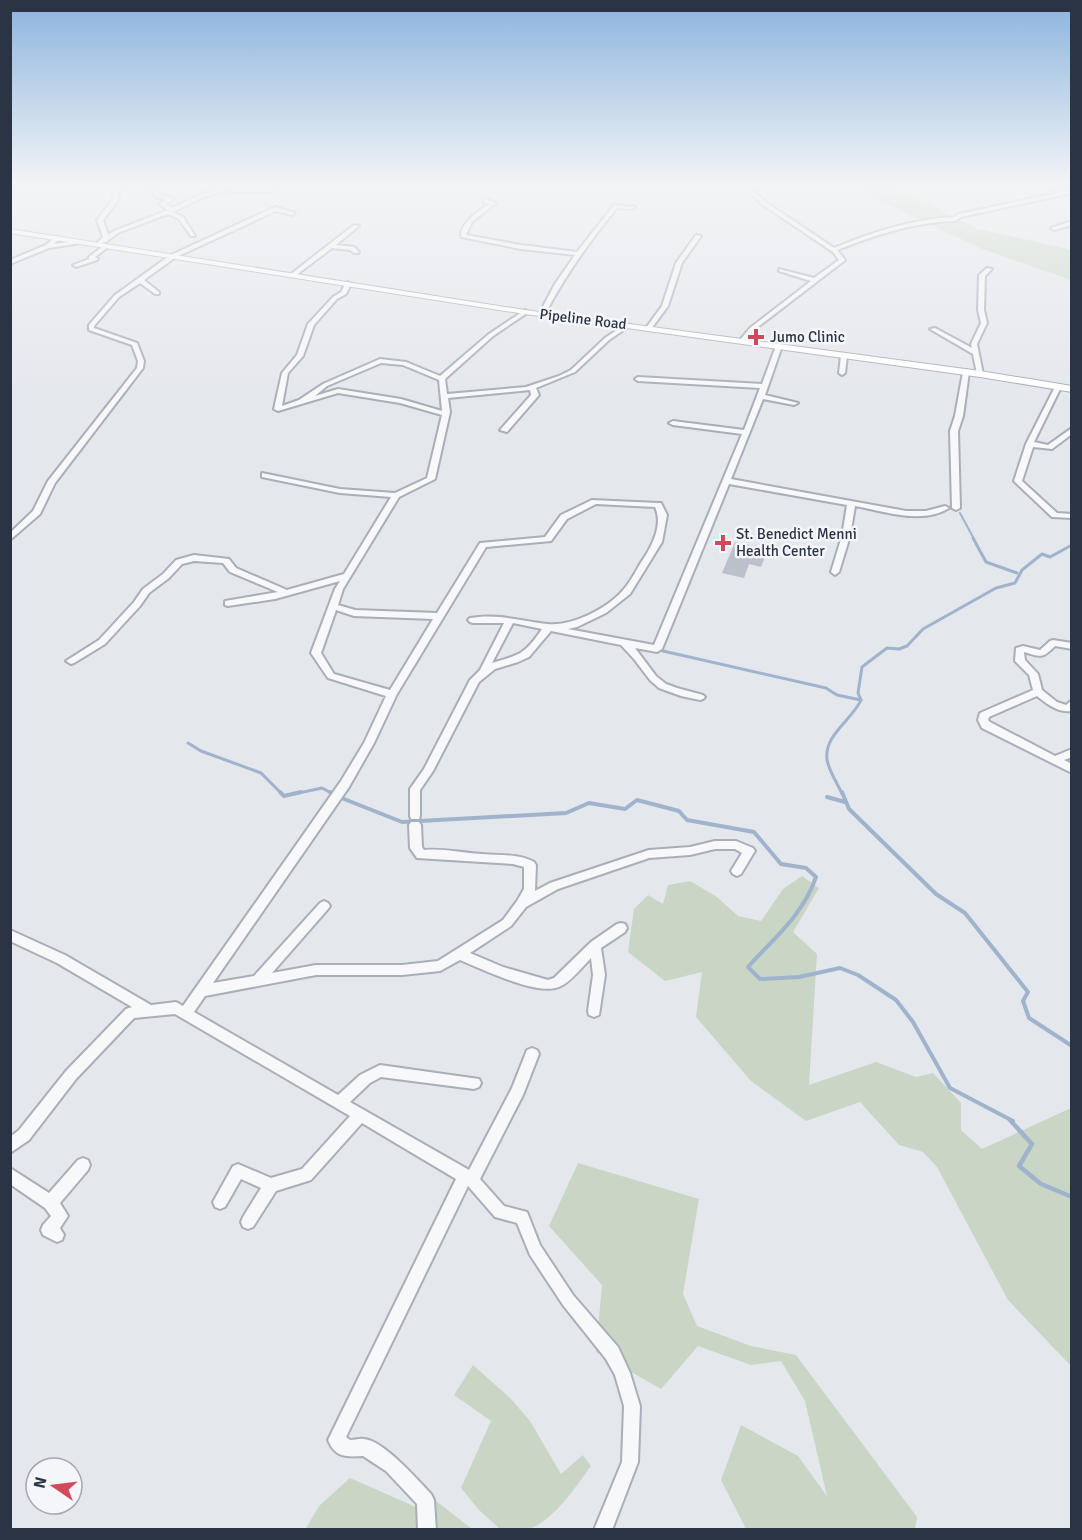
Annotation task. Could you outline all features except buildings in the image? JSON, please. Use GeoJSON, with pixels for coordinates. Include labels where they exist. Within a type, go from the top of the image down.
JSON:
{"type":"FeatureCollection","features":[{"type":"Feature","properties":{"kind":"street"},"geometry":{"type":"LineString","coordinates":[[76,265],[91,262],[95,259],[92,257]]}},
{"type":"Feature","properties":{"kind":"street"},"geometry":{"type":"LineString","coordinates":[[10,538],[37,512],[51,483],[140,368],[141,360],[135,344],[91,329],[91,326],[117,296],[172,257]]}},
{"type":"Feature","properties":{"kind":"street","name":"Pipeline Road"},"geometry":{"type":"LineString","coordinates":[[172,257],[525,312],[743,340],[1071,389]]}},
{"type":"Feature","properties":{"kind":"street"},"geometry":{"type":"LineString","coordinates":[[293,275],[317,257]]}},
{"type":"Feature","properties":{"kind":"street"},"geometry":{"type":"LineString","coordinates":[[542,314],[558,284],[578,257]]}},
{"type":"Feature","properties":{"kind":"street"},"geometry":{"type":"LineString","coordinates":[[649,328],[668,303],[677,269],[685,257]]}},
{"type":"Feature","properties":{"kind":"street"},"geometry":{"type":"LineString","coordinates":[[743,340],[755,327],[842,260],[839,257]]}},
{"type":"Feature","properties":{"kind":"street"},"geometry":{"type":"LineString","coordinates":[[980,374],[980,362],[975,353],[974,344],[984,323],[981,310],[982,275],[989,269]]}},
{"type":"Feature","properties":{"kind":"street"},"geometry":{"type":"LineString","coordinates":[[781,270],[814,280]]}},
{"type":"Feature","properties":{"kind":"street"},"geometry":{"type":"LineString","coordinates":[[140,280],[157,293]]}},
{"type":"Feature","properties":{"kind":"street"},"geometry":{"type":"LineString","coordinates":[[348,284],[344,293],[335,298],[315,318],[304,338],[300,357],[285,374],[278,409],[338,392],[401,401],[445,414]]}},
{"type":"Feature","properties":{"kind":"street"},"geometry":{"type":"LineString","coordinates":[[441,376],[491,335],[525,312]]}},
{"type":"Feature","properties":{"kind":"street"},"geometry":{"type":"LineString","coordinates":[[444,396],[532,388],[573,371],[607,339],[628,325]]}},
{"type":"Feature","properties":{"kind":"street"},"geometry":{"type":"LineString","coordinates":[[933,329],[975,353]]}},
{"type":"Feature","properties":{"kind":"street"},"geometry":{"type":"LineString","coordinates":[[473,620],[510,620],[657,649],[761,396],[779,346]]}},
{"type":"Feature","properties":{"kind":"street"},"geometry":{"type":"LineString","coordinates":[[842,373],[844,356]]}},
{"type":"Feature","properties":{"kind":"street"},"geometry":{"type":"LineString","coordinates":[[302,402],[325,385],[380,361],[404,363],[441,376]]}},
{"type":"Feature","properties":{"kind":"street"},"geometry":{"type":"LineString","coordinates":[[956,508],[954,430],[959,416],[966,372]]}},
{"type":"Feature","properties":{"kind":"street"},"geometry":{"type":"LineString","coordinates":[[266,475],[340,491],[396,495],[431,479],[445,414],[441,376]]}},
{"type":"Feature","properties":{"kind":"street"},"geometry":{"type":"LineString","coordinates":[[638,379],[764,386]]}},
{"type":"Feature","properties":{"kind":"street"},"geometry":{"type":"LineString","coordinates":[[1058,387],[1030,444],[1018,481],[1055,515],[1071,516]]}},
{"type":"Feature","properties":{"kind":"street"},"geometry":{"type":"LineString","coordinates":[[504,430],[535,395],[532,388]]}},
{"type":"Feature","properties":{"kind":"street"},"geometry":{"type":"LineString","coordinates":[[761,396],[794,403]]}},
{"type":"Feature","properties":{"kind":"street"},"geometry":{"type":"LineString","coordinates":[[673,423],[745,432]]}},
{"type":"Feature","properties":{"kind":"street"},"geometry":{"type":"LineString","coordinates":[[1030,444],[1049,447],[1071,430]]}},
{"type":"Feature","properties":{"kind":"street"},"geometry":{"type":"LineString","coordinates":[[726,481],[917,514],[945,508]]}},
{"type":"Feature","properties":{"kind":"street"},"geometry":{"type":"LineString","coordinates":[[392,694],[331,676],[316,653],[347,576],[396,495]]}},
{"type":"Feature","properties":{"kind":"street"},"geometry":{"type":"LineString","coordinates":[[185,1014],[345,784],[369,743],[392,694],[483,545],[548,539],[567,515],[595,502],[658,505],[663,515],[658,542],[627,592],[603,611],[574,625],[548,628],[530,651],[522,657],[484,669]]}},
{"type":"Feature","properties":{"kind":"street"},"geometry":{"type":"LineString","coordinates":[[835,572],[846,536],[851,504]]}},
{"type":"Feature","properties":{"kind":"street"},"geometry":{"type":"LineString","coordinates":[[70,661],[102,642],[146,591],[166,576],[179,562],[194,558],[226,561],[232,570],[287,593]]}},
{"type":"Feature","properties":{"kind":"street"},"geometry":{"type":"LineString","coordinates":[[228,603],[287,593],[347,576]]}},
{"type":"Feature","properties":{"kind":"street"},"geometry":{"type":"LineString","coordinates":[[333,606],[354,613],[438,616]]}},
{"type":"Feature","properties":{"kind":"street"},"geometry":{"type":"LineString","coordinates":[[201,991],[316,970],[402,970],[440,966],[507,923],[530,889],[530,865],[512,859],[484,859],[435,853],[421,855],[416,848],[415,789],[428,771],[463,698],[484,669],[510,620]]}},
{"type":"Feature","properties":{"kind":"street"},"geometry":{"type":"LineString","coordinates":[[623,643],[640,657],[654,680],[670,690],[700,697]]}},
{"type":"Feature","properties":{"kind":"street"},"geometry":{"type":"LineString","coordinates":[[1071,646],[1053,643],[1042,654],[1019,650],[1020,661],[1033,674],[1038,692],[1063,708],[1068,709],[1071,703]]}},
{"type":"Feature","properties":{"kind":"street"},"geometry":{"type":"LineString","coordinates":[[1038,692],[984,715],[982,720],[986,725],[1071,769]]}},
{"type":"Feature","properties":{"kind":"street"},"geometry":{"type":"LineString","coordinates":[[1055,759],[1071,753]]}},
{"type":"Feature","properties":{"kind":"street"},"geometry":{"type":"LineString","coordinates":[[522,904],[554,886],[649,854],[736,845],[749,851],[737,871]]}},
{"type":"Feature","properties":{"kind":"street"},"geometry":{"type":"LineString","coordinates":[[259,979],[324,906]]}},
{"type":"Feature","properties":{"kind":"street"},"geometry":{"type":"LineString","coordinates":[[459,953],[501,972],[548,985],[558,982],[595,946],[621,928]]}},
{"type":"Feature","properties":{"kind":"street"},"geometry":{"type":"LineString","coordinates":[[10,935],[61,959],[150,1011]]}},
{"type":"Feature","properties":{"kind":"street"},"geometry":{"type":"LineString","coordinates":[[594,1011],[599,975],[595,946]]}},
{"type":"Feature","properties":{"kind":"street"},"geometry":{"type":"LineString","coordinates":[[10,1146],[24,1135],[71,1075],[130,1013],[171,1007],[469,1178],[500,1212],[522,1217],[535,1250],[568,1300],[612,1353],[622,1373],[632,1406],[630,1462],[603,1530]]}},
{"type":"Feature","properties":{"kind":"street"},"geometry":{"type":"LineString","coordinates":[[427,1530],[425,1500],[392,1465],[365,1447],[347,1449],[336,1440],[469,1178],[518,1091],[532,1054]]}},
{"type":"Feature","properties":{"kind":"street"},"geometry":{"type":"LineString","coordinates":[[339,1103],[365,1079],[380,1071],[474,1083]]}},
{"type":"Feature","properties":{"kind":"street"},"geometry":{"type":"LineString","coordinates":[[220,1202],[238,1171],[271,1185],[306,1175],[360,1116]]}},
{"type":"Feature","properties":{"kind":"street"},"geometry":{"type":"LineString","coordinates":[[50,1203],[83,1165]]}},
{"type":"Feature","properties":{"kind":"street"},"geometry":{"type":"LineString","coordinates":[[10,1175],[50,1203],[61,1216],[48,1230],[57,1235]]}},
{"type":"Feature","properties":{"kind":"street"},"geometry":{"type":"LineString","coordinates":[[248,1222],[271,1185]]}},
{"type":"Feature","properties":{"kind":"green space"},"geometry":{"type":"Polygon","coordinates":[[[1005,257],[1071,257],[1071,280],[1005,257]]]}},
{"type":"Feature","properties":{"kind":"green space"},"geometry":{"type":"Polygon","coordinates":[[[802,876],[819,888],[793,932],[817,954],[809,1085],[876,1062],[916,1077],[933,1073],[961,1103],[961,1130],[982,1149],[1071,1108],[1071,1366],[1008,1300],[937,1167],[923,1152],[899,1145],[860,1102],[806,1121],[751,1081],[696,1017],[702,972],[665,981],[628,952],[634,909],[648,895],[663,904],[668,885],[690,881],[717,897],[738,916],[761,921],[783,889],[802,876]]]}},
{"type":"Feature","properties":{"kind":"green space"},"geometry":{"type":"Polygon","coordinates":[[[578,1163],[699,1199],[683,1294],[697,1326],[751,1346],[796,1355],[917,1517],[915,1529],[746,1529],[721,1480],[741,1425],[798,1456],[827,1496],[805,1401],[781,1361],[751,1365],[698,1346],[661,1389],[596,1352],[602,1285],[549,1226],[578,1163]]]}},
{"type":"Feature","properties":{"kind":"green space"},"geometry":{"type":"Polygon","coordinates":[[[473,1365],[511,1399],[530,1421],[561,1474],[583,1455],[591,1466],[555,1511],[528,1529],[518,1531],[500,1529],[479,1510],[461,1488],[491,1421],[454,1395],[473,1365]]]}},
{"type":"Feature","properties":{"kind":"green space"},"geometry":{"type":"Polygon","coordinates":[[[350,1478],[418,1508],[420,1529],[305,1530],[319,1506],[350,1478]]]}},
{"type":"Feature","properties":{"kind":"green space"},"geometry":{"type":"Polygon","coordinates":[[[436,1501],[472,1529],[438,1529],[436,1501]]]}},
{"type":"Feature","properties":{"kind":"waterway"},"geometry":{"type":"LineString","coordinates":[[960,513],[974,539]]}},
{"type":"Feature","properties":{"kind":"waterway"},"geometry":{"type":"LineString","coordinates":[[973,538],[986,562],[1017,573]]}},
{"type":"Feature","properties":{"kind":"waterway"},"geometry":{"type":"LineString","coordinates":[[861,700],[858,693],[862,667],[887,648],[899,649],[907,646],[923,629],[996,588],[1015,583],[1022,570],[1042,554],[1050,557],[1072,545]]}},
{"type":"Feature","properties":{"kind":"waterway"},"geometry":{"type":"LineString","coordinates":[[663,651],[826,688],[837,695],[861,700]]}},
{"type":"Feature","properties":{"kind":"waterway"},"geometry":{"type":"LineString","coordinates":[[842,794],[829,768],[827,750],[834,735],[861,700]]}},
{"type":"Feature","properties":{"kind":"waterway"},"geometry":{"type":"LineString","coordinates":[[188,743],[201,751],[261,773],[284,796],[301,792]]}},
{"type":"Feature","properties":{"kind":"waterway"},"geometry":{"type":"LineString","coordinates":[[294,794],[322,788],[333,794],[330,792]]}},
{"type":"Feature","properties":{"kind":"waterway"},"geometry":{"type":"LineString","coordinates":[[842,792],[849,809],[936,894],[965,913],[1028,992],[1023,1001],[1029,1018],[1072,1046]]}},
{"type":"Feature","properties":{"kind":"waterway"},"geometry":{"type":"LineString","coordinates":[[339,797],[402,822],[566,813],[589,803],[625,809],[637,800],[679,811],[687,820],[754,832],[781,864],[806,868],[816,877],[796,915],[748,967],[760,979],[799,977],[840,968],[858,975],[896,1000],[913,1022],[950,1088],[1013,1121]]}},
{"type":"Feature","properties":{"kind":"waterway"},"geometry":{"type":"LineString","coordinates":[[827,797],[845,802]]}},
{"type":"Feature","properties":{"kind":"waterway"},"geometry":{"type":"LineString","coordinates":[[1010,1120],[1032,1144],[1019,1166],[1041,1184],[1072,1197]]}},
{"type":"Feature","properties":{"kind":"place","name":"Jumo Clinic"},"geometry":{"type":"Point","coordinates":[756,337]}},
{"type":"Feature","properties":{"kind":"place","name":"St. Benedict Menni Health Center"},"geometry":{"type":"Point","coordinates":[723,543]}}]}
